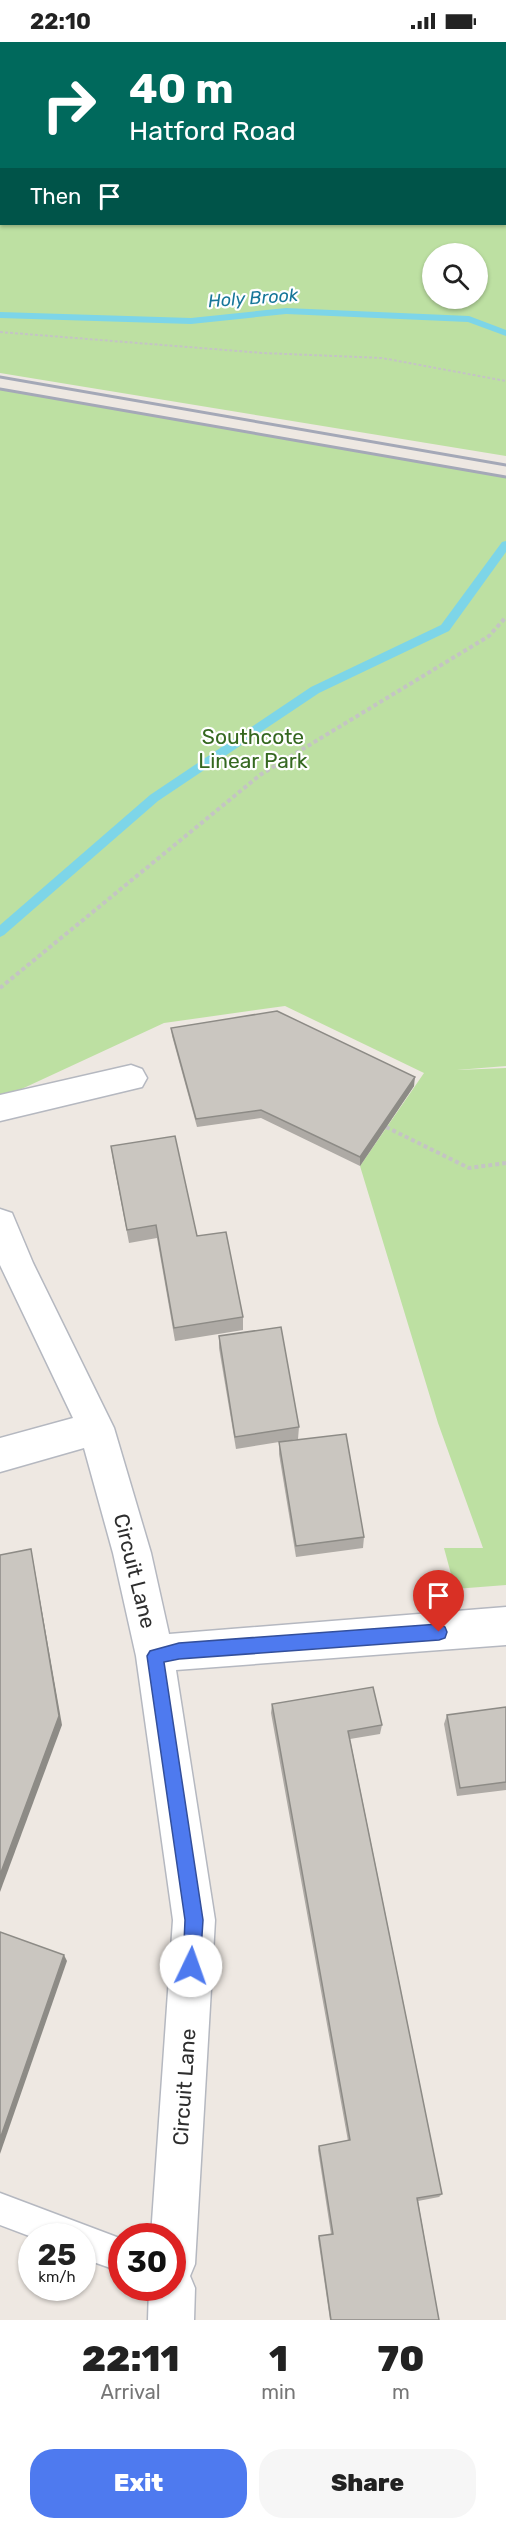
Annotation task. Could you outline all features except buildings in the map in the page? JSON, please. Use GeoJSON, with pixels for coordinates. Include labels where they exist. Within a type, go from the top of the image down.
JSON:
{"type":"FeatureCollection","features":[{"type":"Feature","properties":{"kind":"street"},"geometry":{"type":"LineString","coordinates":[[0,1108],[131,1078]]}},
{"type":"Feature","properties":{"kind":"street","name":"Circuit Lane"},"geometry":{"type":"LineString","coordinates":[[0,1223],[17,1265],[96,1428],[132,1553],[155,1656],[194,1920],[175,2223]]}},
{"type":"Feature","properties":{"kind":"street"},"geometry":{"type":"LineString","coordinates":[[0,1455],[96,1428]]}},
{"type":"Feature","properties":{"kind":"street"},"geometry":{"type":"LineString","coordinates":[[155,1656],[179,1651],[506,1626]]}},
{"type":"Feature","properties":{"kind":"street"},"geometry":{"type":"LineString","coordinates":[[171,2301],[171,2320]]}},
{"type":"Feature","properties":{"kind":"lane"},"geometry":{"type":"LineString","coordinates":[[0,2209],[37,2223]]}},
{"type":"Feature","properties":{"kind":"path"},"geometry":{"type":"LineString","coordinates":[[0,332],[263,353],[382,358],[506,381]]}},
{"type":"Feature","properties":{"kind":"path"},"geometry":{"type":"LineString","coordinates":[[0,988],[260,775],[489,636],[506,617]]}},
{"type":"Feature","properties":{"kind":"path"},"geometry":{"type":"LineString","coordinates":[[386,1127],[469,1168],[506,1163]]}},
{"type":"Feature","properties":{"kind":"green space"},"geometry":{"type":"Polygon","coordinates":[[[0,225],[506,225],[506,456],[0,373],[0,225]]]}},
{"type":"Feature","properties":{"kind":"green space","name":"Southcote Linear Park"},"geometry":{"type":"Polygon","coordinates":[[[0,389],[506,477],[506,1066],[457,1070],[506,1068],[506,1585],[455,1589],[444,1548],[483,1548],[438,1423],[360,1166],[424,1073],[285,1006],[164,1023],[0,1099],[0,389]]]}},
{"type":"Feature","properties":{"kind":"waterway","name":"Holy Brook"},"geometry":{"type":"LineString","coordinates":[[0,315],[191,321],[286,311],[469,319],[506,333]]}},
{"type":"Feature","properties":{"kind":"waterway"},"geometry":{"type":"LineString","coordinates":[[0,932],[154,798],[315,690],[445,628],[506,544]]}},
{"type":"Feature","properties":{"kind":"railway"},"geometry":{"type":"LineString","coordinates":[[0,377],[506,465]]}},
{"type":"Feature","properties":{"kind":"railway"},"geometry":{"type":"LineString","coordinates":[[0,389],[506,477]]}},
{"type":"Feature","properties":{"kind":"route"},"geometry":{"type":"LineString","coordinates":[[191,1966],[194,1920],[155,1656],[179,1651],[439,1632]]}}]}
